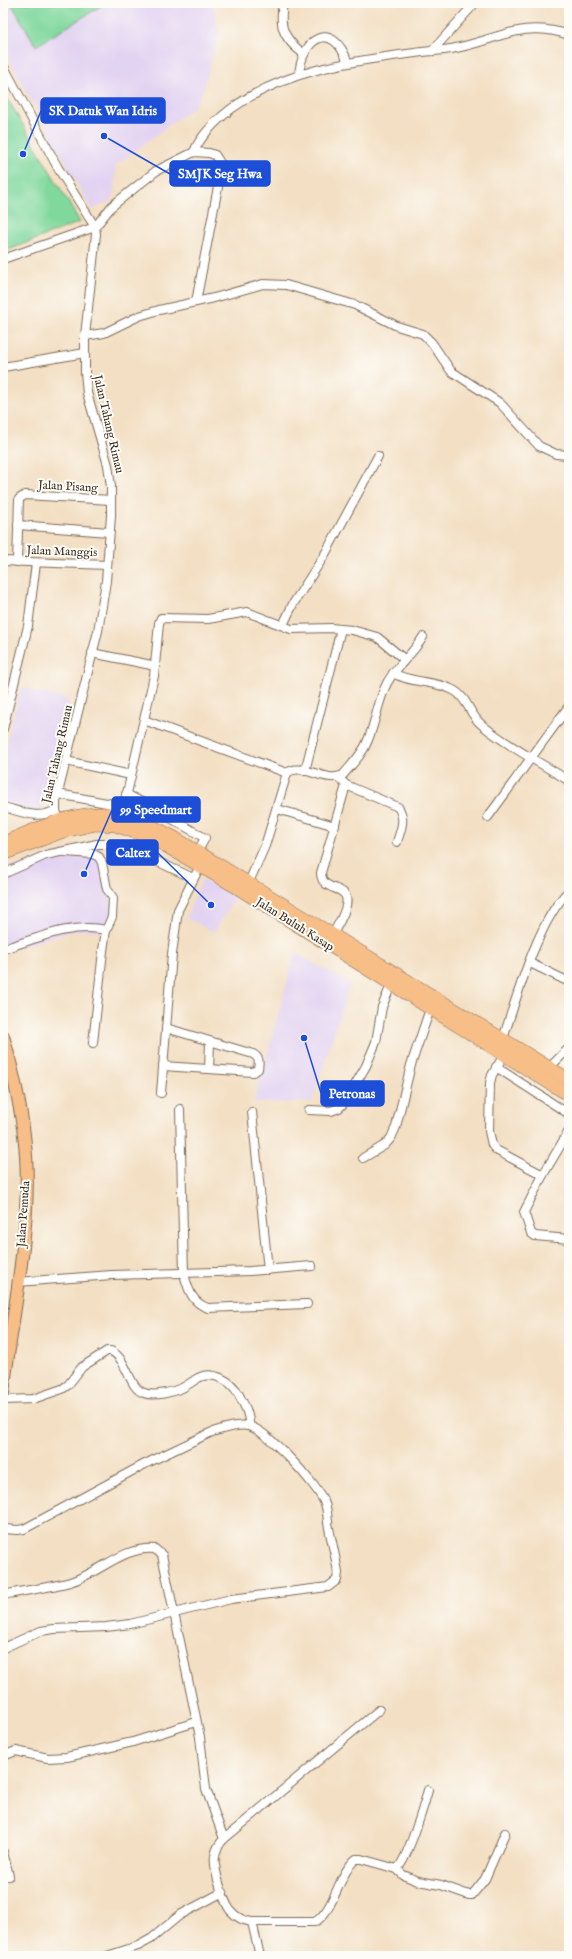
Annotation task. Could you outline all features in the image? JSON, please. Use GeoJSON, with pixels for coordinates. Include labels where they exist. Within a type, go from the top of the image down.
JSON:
{"type":"FeatureCollection","features":[{"type":"Feature","properties":{"kind":"highway","name":"Jalan Buluh Kasap"},"geometry":{"type":"LineString","coordinates":[[3,843],[59,821],[77,816],[122,811],[197,853],[569,1080]]}},
{"type":"Feature","properties":{"kind":"highway","name":"Jalan Buluh Kasap"},"geometry":{"type":"LineString","coordinates":[[3,854],[59,821],[115,825],[154,839],[569,1095]]}},
{"type":"Feature","properties":{"kind":"main road","name":"Jalan Pemuda"},"geometry":{"type":"LineString","coordinates":[[3,1036],[17,1094],[26,1154],[24,1218],[18,1282],[4,1376],[3,1393]]}},
{"type":"Feature","properties":{"kind":"street"},"geometry":{"type":"LineString","coordinates":[[282,3],[282,21],[287,37],[294,47],[304,54]]}},
{"type":"Feature","properties":{"kind":"street"},"geometry":{"type":"LineString","coordinates":[[432,51],[475,3]]}},
{"type":"Feature","properties":{"kind":"street"},"geometry":{"type":"LineString","coordinates":[[194,152],[204,135],[221,116],[250,95],[280,81],[299,75],[366,59],[466,46],[511,31],[525,29],[553,30],[569,35]]}},
{"type":"Feature","properties":{"kind":"street"},"geometry":{"type":"LineString","coordinates":[[299,75],[301,59],[304,54],[316,39],[324,36],[330,38],[341,46],[348,63]]}},
{"type":"Feature","properties":{"kind":"street"},"geometry":{"type":"LineString","coordinates":[[3,65],[58,168],[95,226]]}},
{"type":"Feature","properties":{"kind":"street"},"geometry":{"type":"LineString","coordinates":[[3,259],[95,226],[112,206],[156,172],[194,152],[209,152],[215,155],[222,166],[196,302]]}},
{"type":"Feature","properties":{"kind":"street","name":"Jalan Tahang Rimau"},"geometry":{"type":"LineString","coordinates":[[59,821],[58,794],[104,601],[111,500],[111,487],[106,455],[88,393],[85,353],[85,336],[96,242],[95,226]]}},
{"type":"Feature","properties":{"kind":"street"},"geometry":{"type":"LineString","coordinates":[[85,336],[104,333],[139,316],[159,310],[196,302],[263,284],[286,285],[355,305],[397,326],[423,334],[432,343],[451,371],[500,403],[539,446],[556,454],[569,455]]}},
{"type":"Feature","properties":{"kind":"street"},"geometry":{"type":"LineString","coordinates":[[3,367],[85,353]]}},
{"type":"Feature","properties":{"kind":"street"},"geometry":{"type":"LineString","coordinates":[[284,625],[293,604],[324,556],[378,456]]}},
{"type":"Feature","properties":{"kind":"street","name":"Jalan Pisang"},"geometry":{"type":"LineString","coordinates":[[18,525],[19,499],[25,495],[111,500]]}},
{"type":"Feature","properties":{"kind":"street"},"geometry":{"type":"LineString","coordinates":[[17,562],[18,525],[109,532]]}},
{"type":"Feature","properties":{"kind":"street","name":"Jalan Manggis"},"geometry":{"type":"LineString","coordinates":[[3,561],[107,565]]}},
{"type":"Feature","properties":{"kind":"street"},"geometry":{"type":"LineString","coordinates":[[3,729],[6,709],[28,626],[36,562]]}},
{"type":"Feature","properties":{"kind":"street"},"geometry":{"type":"LineString","coordinates":[[58,794],[122,811],[156,666],[159,623],[163,617],[198,620],[247,612],[284,625],[291,629],[341,629],[377,637],[404,659]]}},
{"type":"Feature","properties":{"kind":"street"},"geometry":{"type":"LineString","coordinates":[[306,771],[341,629]]}},
{"type":"Feature","properties":{"kind":"street"},"geometry":{"type":"LineString","coordinates":[[144,720],[287,773],[293,770],[306,771],[328,777],[338,777],[343,775],[365,747],[383,690],[393,673],[419,644],[423,637]]}},
{"type":"Feature","properties":{"kind":"street"},"geometry":{"type":"LineString","coordinates":[[92,653],[156,666]]}},
{"type":"Feature","properties":{"kind":"street"},"geometry":{"type":"LineString","coordinates":[[393,673],[408,679],[430,683],[456,692],[463,698],[474,717],[482,725],[569,781]]}},
{"type":"Feature","properties":{"kind":"street"},"geometry":{"type":"LineString","coordinates":[[488,818],[569,706]]}},
{"type":"Feature","properties":{"kind":"street"},"geometry":{"type":"LineString","coordinates":[[66,760],[131,775]]}},
{"type":"Feature","properties":{"kind":"street"},"geometry":{"type":"LineString","coordinates":[[248,884],[266,846],[287,773]]}},
{"type":"Feature","properties":{"kind":"street"},"geometry":{"type":"LineString","coordinates":[[338,777],[346,785],[398,807],[402,813],[403,820],[397,842]]}},
{"type":"Feature","properties":{"kind":"street"},"geometry":{"type":"LineString","coordinates":[[332,935],[346,912],[348,902],[344,893],[324,883],[321,879],[324,858],[335,826],[346,785]]}},
{"type":"Feature","properties":{"kind":"street"},"geometry":{"type":"LineString","coordinates":[[126,794],[205,838],[197,853]]}},
{"type":"Feature","properties":{"kind":"street"},"geometry":{"type":"LineString","coordinates":[[3,807],[39,816],[46,815],[59,821]]}},
{"type":"Feature","properties":{"kind":"street"},"geometry":{"type":"LineString","coordinates":[[277,809],[335,826]]}},
{"type":"Feature","properties":{"kind":"street"},"geometry":{"type":"LineString","coordinates":[[3,874],[46,856],[97,844],[111,844],[126,847],[193,878]]}},
{"type":"Feature","properties":{"kind":"street"},"geometry":{"type":"LineString","coordinates":[[65,852],[93,854],[101,859],[106,885],[113,898],[112,917],[106,930],[93,1043]]}},
{"type":"Feature","properties":{"kind":"street"},"geometry":{"type":"LineString","coordinates":[[161,1093],[178,910],[200,866]]}},
{"type":"Feature","properties":{"kind":"street"},"geometry":{"type":"LineString","coordinates":[[503,1039],[530,963],[553,909],[569,891]]}},
{"type":"Feature","properties":{"kind":"street"},"geometry":{"type":"LineString","coordinates":[[3,949],[74,928],[90,927],[106,930]]}},
{"type":"Feature","properties":{"kind":"street"},"geometry":{"type":"LineString","coordinates":[[530,963],[569,982]]}},
{"type":"Feature","properties":{"kind":"street"},"geometry":{"type":"LineString","coordinates":[[309,1110],[331,1111],[339,1108],[345,1102],[366,1066],[376,1042],[382,1007],[390,985]]}},
{"type":"Feature","properties":{"kind":"street"},"geometry":{"type":"LineString","coordinates":[[363,1158],[385,1145],[391,1138],[396,1127],[411,1065],[430,1009]]}},
{"type":"Feature","properties":{"kind":"street"},"geometry":{"type":"LineString","coordinates":[[163,1066],[253,1072],[258,1069],[259,1060],[254,1054],[166,1028]]}},
{"type":"Feature","properties":{"kind":"street"},"geometry":{"type":"LineString","coordinates":[[209,1069],[210,1042]]}},
{"type":"Feature","properties":{"kind":"street"},"geometry":{"type":"LineString","coordinates":[[549,1068],[569,1048]]}},
{"type":"Feature","properties":{"kind":"street"},"geometry":{"type":"LineString","coordinates":[[504,1055],[496,1067],[490,1083],[489,1131],[492,1145],[496,1150],[542,1175]]}},
{"type":"Feature","properties":{"kind":"street"},"geometry":{"type":"LineString","coordinates":[[496,1067],[569,1114]]}},
{"type":"Feature","properties":{"kind":"street"},"geometry":{"type":"LineString","coordinates":[[180,1109],[184,1274],[188,1290],[194,1300],[202,1306],[208,1308],[307,1304]]}},
{"type":"Feature","properties":{"kind":"street"},"geometry":{"type":"LineString","coordinates":[[252,1112],[268,1270]]}},
{"type":"Feature","properties":{"kind":"street"},"geometry":{"type":"LineString","coordinates":[[569,1131],[524,1208],[524,1217],[535,1236],[569,1239]]}},
{"type":"Feature","properties":{"kind":"street"},"geometry":{"type":"LineString","coordinates":[[18,1282],[112,1275],[184,1274],[268,1270],[312,1266]]}},
{"type":"Feature","properties":{"kind":"street"},"geometry":{"type":"LineString","coordinates":[[3,1400],[32,1399],[62,1389],[68,1385],[82,1367],[111,1350],[120,1358],[137,1389],[147,1394],[181,1389],[207,1375],[220,1377],[230,1382],[235,1388],[248,1414],[249,1426]]}},
{"type":"Feature","properties":{"kind":"street"},"geometry":{"type":"LineString","coordinates":[[3,1529],[24,1529],[145,1464],[212,1432],[249,1426],[256,1429],[283,1452],[311,1480],[319,1492],[327,1511],[336,1562],[337,1580],[328,1587],[230,1599],[106,1628],[54,1629],[41,1631],[3,1648]]}},
{"type":"Feature","properties":{"kind":"street"},"geometry":{"type":"LineString","coordinates":[[3,1594],[69,1582],[92,1573],[122,1555],[148,1548],[155,1549],[162,1555],[203,1755],[206,1789],[224,1839]]}},
{"type":"Feature","properties":{"kind":"street"},"geometry":{"type":"LineString","coordinates":[[379,1710],[224,1839],[217,1847],[215,1857],[223,1892],[230,1910],[244,1921],[315,1922],[321,1919],[352,1863],[356,1859],[397,1869],[403,1875],[414,1880],[441,1885],[472,1895],[485,1879],[505,1833]]}},
{"type":"Feature","properties":{"kind":"street"},"geometry":{"type":"LineString","coordinates":[[3,1756],[16,1751],[48,1758],[67,1756],[133,1742],[196,1722]]}},
{"type":"Feature","properties":{"kind":"street"},"geometry":{"type":"LineString","coordinates":[[397,1869],[406,1853],[428,1790]]}},
{"type":"Feature","properties":{"kind":"street"},"geometry":{"type":"LineString","coordinates":[[3,1852],[10,1876]]}},
{"type":"Feature","properties":{"kind":"street"},"geometry":{"type":"LineString","coordinates":[[107,1956],[138,1946],[157,1934],[180,1915],[223,1892]]}},
{"type":"Feature","properties":{"kind":"street"},"geometry":{"type":"LineString","coordinates":[[252,1922],[260,1956]]}},
{"type":"Feature","properties":{"kind":"shaded area"},"geometry":{"type":"Polygon","coordinates":[[[3,3],[211,3],[214,8],[219,34],[203,90],[195,106],[116,165],[113,199],[92,210],[3,49],[3,3]]]}},
{"type":"Feature","properties":{"kind":"shaded area"},"geometry":{"type":"Polygon","coordinates":[[[21,687],[67,699],[69,702],[41,812],[3,803],[3,756],[21,687]]]}},
{"type":"Feature","properties":{"kind":"shaded area"},"geometry":{"type":"Polygon","coordinates":[[[97,842],[105,861],[113,922],[108,934],[91,930],[72,931],[3,952],[3,870],[97,842]]]}},
{"type":"Feature","properties":{"kind":"shaded area"},"geometry":{"type":"Polygon","coordinates":[[[202,879],[236,897],[214,932],[186,918],[202,879]]]}},
{"type":"Feature","properties":{"kind":"shaded area"},"geometry":{"type":"Polygon","coordinates":[[[295,953],[350,983],[312,1102],[254,1103],[295,953]]]}},
{"type":"Feature","properties":{"kind":"green space"},"geometry":{"type":"Polygon","coordinates":[[[11,3],[106,3],[36,46],[11,3]]]}},
{"type":"Feature","properties":{"kind":"green space"},"geometry":{"type":"Polygon","coordinates":[[[3,91],[80,222],[3,252],[3,91]]]}},
{"type":"Feature","properties":{"kind":"place","name":"SMJK Seg Hwa"},"geometry":{"type":"Point","coordinates":[104,136]}},
{"type":"Feature","properties":{"kind":"place","name":"SK Datuk Wan Idris"},"geometry":{"type":"Point","coordinates":[23,154]}},
{"type":"Feature","properties":{"kind":"place","name":"99 Speedmart"},"geometry":{"type":"Point","coordinates":[84,874]}},
{"type":"Feature","properties":{"kind":"place","name":"Caltex"},"geometry":{"type":"Point","coordinates":[211,905]}},
{"type":"Feature","properties":{"kind":"place","name":"Petronas"},"geometry":{"type":"Point","coordinates":[304,1038]}}]}
